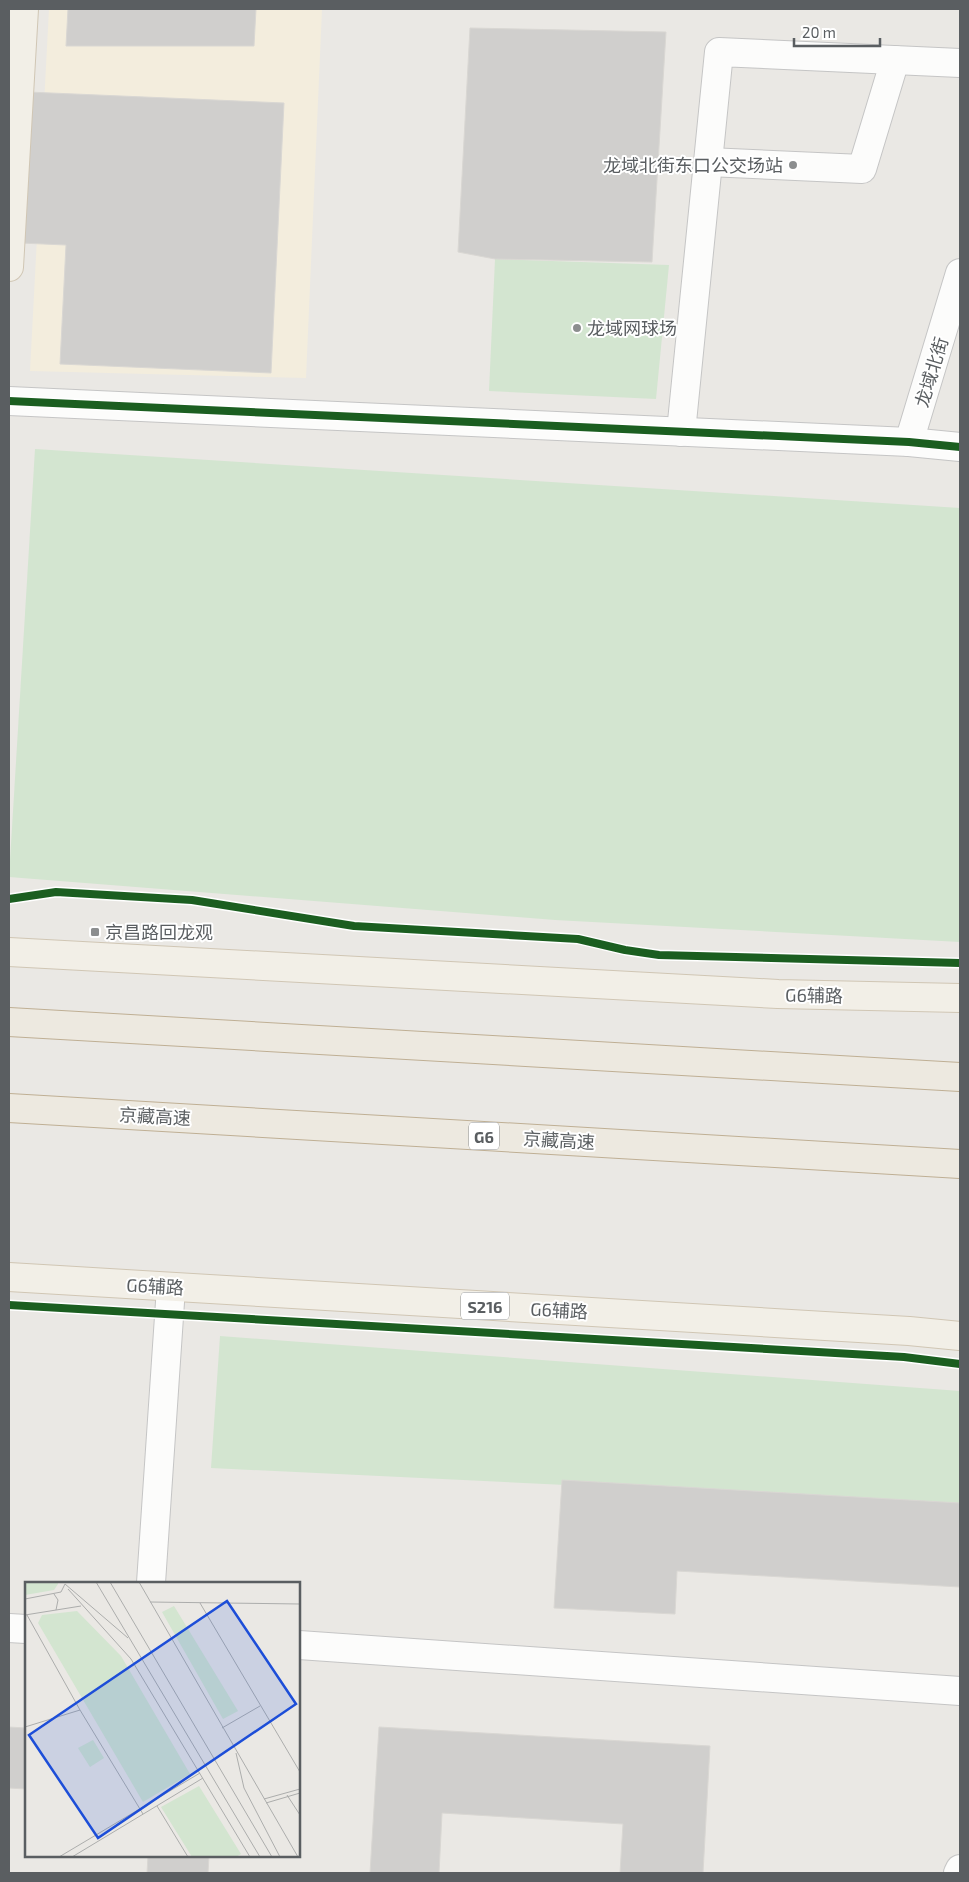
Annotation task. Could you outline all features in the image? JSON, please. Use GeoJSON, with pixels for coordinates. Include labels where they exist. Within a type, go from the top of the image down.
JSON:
{"type":"FeatureCollection","features":[{"type":"Feature","properties":{"kind":"highway"},"geometry":{"type":"LineString","coordinates":[[9,1022],[960,1077]]}},
{"type":"Feature","properties":{"kind":"highway","name":"京藏高速"},"geometry":{"type":"LineString","coordinates":[[9,1108],[960,1164]]}},
{"type":"Feature","properties":{"kind":"main road"},"geometry":{"type":"LineString","coordinates":[[9,267],[24,9]]}},
{"type":"Feature","properties":{"kind":"main road","name":"G6辅路"},"geometry":{"type":"LineString","coordinates":[[9,952],[778,994],[960,998]]}},
{"type":"Feature","properties":{"kind":"main road","name":"G6辅路"},"geometry":{"type":"LineString","coordinates":[[9,1277],[909,1331],[960,1336]]}},
{"type":"Feature","properties":{"kind":"street"},"geometry":{"type":"LineString","coordinates":[[681,432],[720,52],[960,63]]}},
{"type":"Feature","properties":{"kind":"street"},"geometry":{"type":"LineString","coordinates":[[708,162],[862,170],[895,60]]}},
{"type":"Feature","properties":{"kind":"street","name":"龙域北街"},"geometry":{"type":"LineString","coordinates":[[910,442],[960,273]]}},
{"type":"Feature","properties":{"kind":"street"},"geometry":{"type":"LineString","coordinates":[[9,401],[910,442],[960,447]]}},
{"type":"Feature","properties":{"kind":"street"},"geometry":{"type":"LineString","coordinates":[[150,1582],[171,1287]]}},
{"type":"Feature","properties":{"kind":"street"},"geometry":{"type":"LineString","coordinates":[[9,1628],[25,1629]]}},
{"type":"Feature","properties":{"kind":"street"},"geometry":{"type":"LineString","coordinates":[[300,1645],[960,1691]]}},
{"type":"Feature","properties":{"kind":"street"},"geometry":{"type":"LineString","coordinates":[[958,1873],[960,1869]]}},
{"type":"Feature","properties":{"kind":"shaded area"},"geometry":{"type":"Polygon","coordinates":[[[49,9],[322,9],[306,378],[30,371],[49,9]]]}},
{"type":"Feature","properties":{"kind":"green space","name":"龙域网球场"},"geometry":{"type":"Polygon","coordinates":[[[495,259],[669,265],[656,399],[489,391],[495,259]]]}},
{"type":"Feature","properties":{"kind":"green space"},"geometry":{"type":"Polygon","coordinates":[[[35,449],[960,508],[960,942],[555,920],[9,877],[35,449]]]}},
{"type":"Feature","properties":{"kind":"green space"},"geometry":{"type":"Polygon","coordinates":[[[220,1336],[960,1391],[960,1504],[211,1468],[220,1336]]]}},
{"type":"Feature","properties":{"kind":"building"},"geometry":{"type":"Polygon","coordinates":[[[68,9],[256,9],[254,46],[66,46],[68,9]]]}},
{"type":"Feature","properties":{"kind":"building"},"geometry":{"type":"Polygon","coordinates":[[[470,28],[666,32],[652,262],[495,259],[458,252],[470,28]]]}},
{"type":"Feature","properties":{"kind":"building"},"geometry":{"type":"Polygon","coordinates":[[[28,92],[284,103],[271,373],[60,364],[66,245],[21,243],[28,92]]]}},
{"type":"Feature","properties":{"kind":"building"},"geometry":{"type":"Polygon","coordinates":[[[562,1480],[960,1503],[960,1587],[677,1571],[675,1614],[554,1608],[562,1480]]]}},
{"type":"Feature","properties":{"kind":"building"},"geometry":{"type":"Polygon","coordinates":[[[9,1727],[25,1728],[25,1789],[9,1788],[9,1727]]]}},
{"type":"Feature","properties":{"kind":"building"},"geometry":{"type":"Polygon","coordinates":[[[379,1727],[710,1746],[703,1873],[620,1873],[623,1824],[442,1813],[439,1873],[370,1873],[379,1727]]]}},
{"type":"Feature","properties":{"kind":"building"},"geometry":{"type":"Polygon","coordinates":[[[148,1857],[209,1857],[208,1873],[147,1873],[148,1857]]]}},
{"type":"Feature","properties":{"kind":"cycle path"},"geometry":{"type":"LineString","coordinates":[[9,401],[909,442],[960,447]]}},
{"type":"Feature","properties":{"kind":"cycle path"},"geometry":{"type":"LineString","coordinates":[[9,899],[56,892],[192,900],[354,926],[578,939],[625,950],[659,955],[960,963]]}},
{"type":"Feature","properties":{"kind":"cycle path"},"geometry":{"type":"LineString","coordinates":[[9,1305],[904,1357],[960,1364]]}},
{"type":"Feature","properties":{"kind":"place","name":"龙域北街东口公交场站"},"geometry":{"type":"Point","coordinates":[793,165]}},
{"type":"Feature","properties":{"kind":"place","name":"龙域网球场"},"geometry":{"type":"Point","coordinates":[577,328]}},
{"type":"Feature","properties":{"kind":"place","name":"京昌路回龙观"},"geometry":{"type":"Point","coordinates":[95,932]}}]}
